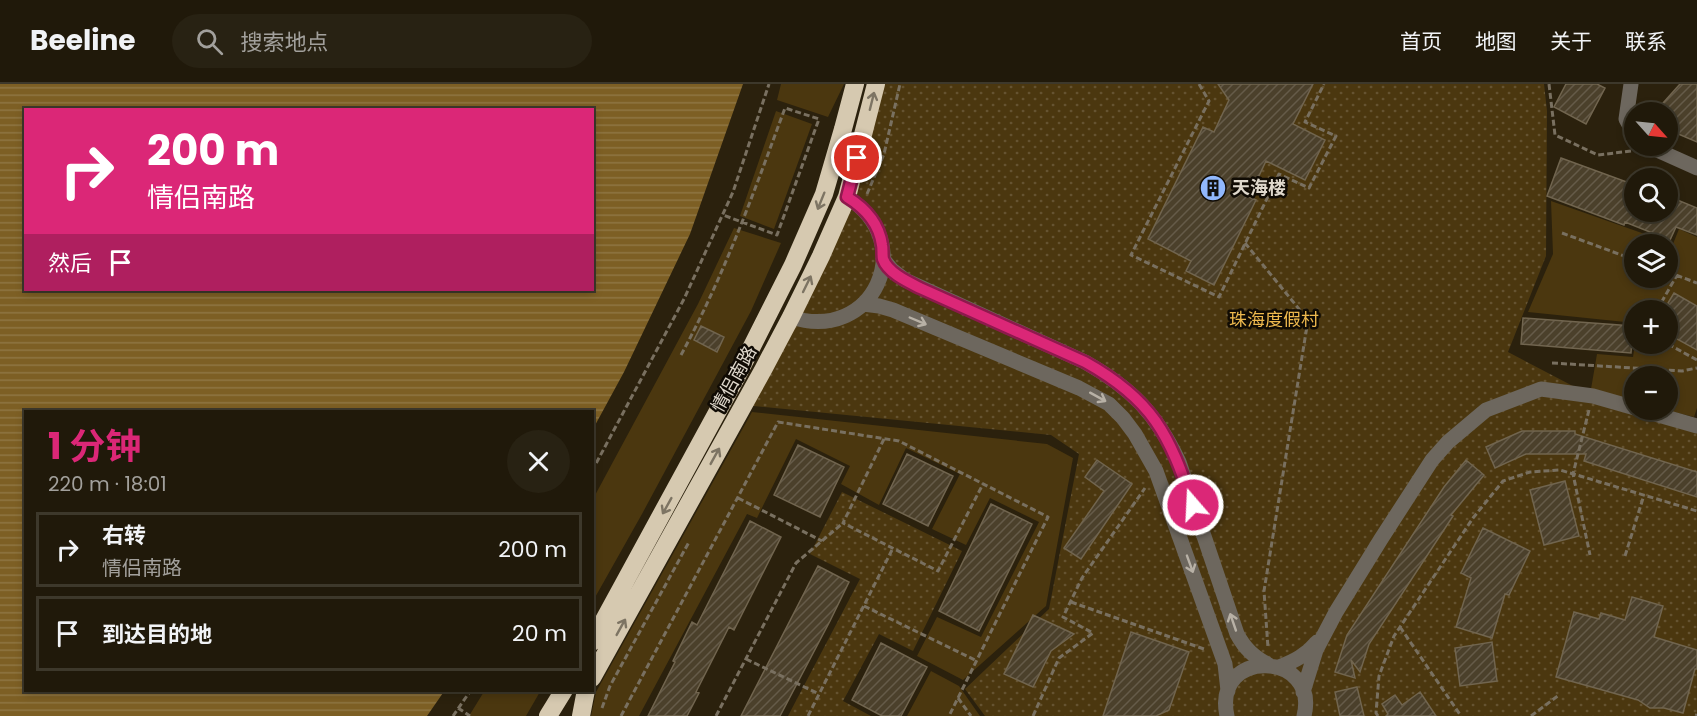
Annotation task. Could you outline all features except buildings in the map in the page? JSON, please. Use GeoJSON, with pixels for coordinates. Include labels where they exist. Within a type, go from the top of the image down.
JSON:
{"type":"FeatureCollection","features":[{"type":"Feature","properties":{"kind":"highway","name":"情侣南路"},"geometry":{"type":"LineString","coordinates":[[594,638],[737,376],[793,265],[824,194],[855,84]]}},
{"type":"Feature","properties":{"kind":"highway","name":"情侣南路"},"geometry":{"type":"LineString","coordinates":[[594,674],[791,317],[821,256],[847,197],[876,84]]}},
{"type":"Feature","properties":{"kind":"highway"},"geometry":{"type":"LineString","coordinates":[[548,716],[563,692]]}},
{"type":"Feature","properties":{"kind":"highway"},"geometry":{"type":"LineString","coordinates":[[581,716],[586,692]]}},
{"type":"Feature","properties":{"kind":"street"},"geometry":{"type":"LineString","coordinates":[[1628,102],[1631,84]]}},
{"type":"Feature","properties":{"kind":"street"},"geometry":{"type":"LineString","coordinates":[[1670,156],[1697,168]]}},
{"type":"Feature","properties":{"kind":"street"},"geometry":{"type":"LineString","coordinates":[[791,317],[803,321],[829,322],[847,315],[863,304],[877,284],[882,272],[883,259],[880,234],[867,212],[847,197]]}},
{"type":"Feature","properties":{"kind":"street"},"geometry":{"type":"LineString","coordinates":[[883,259],[905,280],[1085,362],[1123,387],[1144,406],[1160,427],[1179,462],[1237,634],[1248,651],[1256,658],[1290,673],[1298,681],[1304,703],[1314,716]]}},
{"type":"Feature","properties":{"kind":"street"},"geometry":{"type":"LineString","coordinates":[[863,304],[893,310],[1079,387],[1109,404],[1123,418],[1136,434],[1156,471],[1226,664],[1228,691]]}},
{"type":"Feature","properties":{"kind":"street"},"geometry":{"type":"LineString","coordinates":[[1304,703],[1309,670],[1323,635],[1432,460],[1448,442],[1486,410],[1541,389],[1593,396],[1624,405]]}},
{"type":"Feature","properties":{"kind":"street"},"geometry":{"type":"LineString","coordinates":[[1676,420],[1697,426]]}},
{"type":"Feature","properties":{"kind":"street"},"geometry":{"type":"LineString","coordinates":[[1227,716],[1225,700],[1228,691],[1232,682],[1248,668],[1258,665],[1274,666],[1297,660],[1309,651],[1323,635]]}},
{"type":"Feature","properties":{"kind":"street"},"geometry":{"type":"LineString","coordinates":[[570,716],[585,692]]}},
{"type":"Feature","properties":{"kind":"path"},"geometry":{"type":"LineString","coordinates":[[594,467],[684,299],[723,215],[733,192],[769,84]]}},
{"type":"Feature","properties":{"kind":"path"},"geometry":{"type":"LineString","coordinates":[[1198,84],[1209,101],[1131,255],[1219,297],[1279,174],[1309,188],[1336,136],[1305,122],[1324,84]]}},
{"type":"Feature","properties":{"kind":"path"},"geometry":{"type":"LineString","coordinates":[[1549,84],[1555,135],[1598,155],[1624,151]]}},
{"type":"Feature","properties":{"kind":"path"},"geometry":{"type":"LineString","coordinates":[[681,355],[719,280],[743,223],[785,108],[819,119],[777,235],[743,223],[723,215]]}},
{"type":"Feature","properties":{"kind":"path"},"geometry":{"type":"LineString","coordinates":[[1562,233],[1624,256]]}},
{"type":"Feature","properties":{"kind":"path"},"geometry":{"type":"LineString","coordinates":[[1245,243],[1308,320],[1264,591],[1274,666]]}},
{"type":"Feature","properties":{"kind":"path"},"geometry":{"type":"LineString","coordinates":[[1678,275],[1697,283]]}},
{"type":"Feature","properties":{"kind":"path"},"geometry":{"type":"LineString","coordinates":[[1678,350],[1697,360]]}},
{"type":"Feature","properties":{"kind":"path"},"geometry":{"type":"LineString","coordinates":[[1552,363],[1682,371],[1697,368]]}},
{"type":"Feature","properties":{"kind":"path"},"geometry":{"type":"LineString","coordinates":[[1590,555],[1573,474],[1593,396]]}},
{"type":"Feature","properties":{"kind":"path"},"geometry":{"type":"LineString","coordinates":[[621,716],[778,422],[899,441],[1048,517],[949,716]]}},
{"type":"Feature","properties":{"kind":"path"},"geometry":{"type":"LineString","coordinates":[[716,716],[796,563],[843,523],[884,439]]}},
{"type":"Feature","properties":{"kind":"path"},"geometry":{"type":"LineString","coordinates":[[1378,716],[1376,713],[1379,676],[1394,636],[1473,518],[1503,481],[1530,472],[1560,470],[1697,511]]}},
{"type":"Feature","properties":{"kind":"path"},"geometry":{"type":"LineString","coordinates":[[1033,716],[1059,658],[1093,633],[1063,617],[1082,578],[1156,471]]}},
{"type":"Feature","properties":{"kind":"path"},"geometry":{"type":"LineString","coordinates":[[843,523],[938,571],[983,484]]}},
{"type":"Feature","properties":{"kind":"path"},"geometry":{"type":"LineString","coordinates":[[1625,556],[1644,495]]}},
{"type":"Feature","properties":{"kind":"path"},"geometry":{"type":"LineString","coordinates":[[738,498],[822,541]]}},
{"type":"Feature","properties":{"kind":"path"},"geometry":{"type":"LineString","coordinates":[[808,716],[893,548]]}},
{"type":"Feature","properties":{"kind":"path"},"geometry":{"type":"LineString","coordinates":[[1070,602],[1222,655]]}},
{"type":"Feature","properties":{"kind":"path"},"geometry":{"type":"LineString","coordinates":[[864,606],[976,661]]}},
{"type":"Feature","properties":{"kind":"path"},"geometry":{"type":"LineString","coordinates":[[1400,627],[1461,716]]}},
{"type":"Feature","properties":{"kind":"path"},"geometry":{"type":"LineString","coordinates":[[746,659],[819,694]]}},
{"type":"Feature","properties":{"kind":"path"},"geometry":{"type":"LineString","coordinates":[[453,716],[470,692]]}},
{"type":"Feature","properties":{"kind":"path"},"geometry":{"type":"LineString","coordinates":[[1531,716],[1559,696]]}},
{"type":"Feature","properties":{"kind":"path"},"geometry":{"type":"LineString","coordinates":[[958,698],[971,716]]}},
{"type":"Feature","properties":{"kind":"path"},"geometry":{"type":"LineString","coordinates":[[458,708],[470,716]]}},
{"type":"Feature","properties":{"kind":"green space"},"geometry":{"type":"Polygon","coordinates":[[[781,84],[844,84],[828,117],[777,100],[781,84]]]}},
{"type":"Feature","properties":{"kind":"green space","name":"珠海度假村"},"geometry":{"type":"Polygon","coordinates":[[[877,84],[1544,84],[1547,111],[1546,256],[1508,352],[1592,396],[1624,405],[1624,420],[1676,420],[1697,426],[1697,716],[985,716],[965,689],[1049,609],[1079,454],[1051,435],[743,405],[821,256],[877,84]]]}},
{"type":"Feature","properties":{"kind":"green space"},"geometry":{"type":"Polygon","coordinates":[[[776,111],[812,124],[774,229],[740,216],[776,111]]]}},
{"type":"Feature","properties":{"kind":"green space"},"geometry":{"type":"Polygon","coordinates":[[[1551,201],[1645,234],[1624,234],[1624,288],[1678,288],[1677,234],[1679,229],[1697,237],[1697,408],[1694,417],[1678,413],[1678,366],[1624,366],[1624,398],[1591,389],[1597,354],[1633,357],[1633,354],[1678,354],[1678,300],[1624,300],[1624,322],[1528,312],[1553,254],[1551,201]]]}},
{"type":"Feature","properties":{"kind":"green space"},"geometry":{"type":"Polygon","coordinates":[[[734,228],[781,243],[751,311],[594,599],[594,497],[698,304],[734,228]]]}},
{"type":"Feature","properties":{"kind":"green space"},"geometry":{"type":"Polygon","coordinates":[[[752,412],[1047,444],[1073,458],[1046,606],[963,680],[917,656],[937,617],[981,637],[1039,522],[990,498],[966,545],[932,529],[960,474],[906,448],[879,505],[841,484],[850,466],[796,439],[757,518],[747,514],[639,716],[591,716],[596,692],[752,412]]]}},
{"type":"Feature","properties":{"kind":"green space"},"geometry":{"type":"Polygon","coordinates":[[[842,492],[962,551],[913,651],[879,634],[843,701],[871,716],[788,716],[860,579],[810,554],[842,492]]]}},
{"type":"Feature","properties":{"kind":"green space"},"geometry":{"type":"Polygon","coordinates":[[[931,671],[959,686],[980,716],[907,716],[931,671]]]}},
{"type":"Feature","properties":{"kind":"green space"},"geometry":{"type":"Polygon","coordinates":[[[484,692],[540,692],[526,716],[469,716],[484,692]]]}},
{"type":"Feature","properties":{"kind":"shaded area"},"geometry":{"type":"Polygon","coordinates":[[[0,84],[743,84],[690,234],[624,372],[594,427],[594,410],[24,410],[24,692],[444,692],[427,716],[0,716],[0,84]]]}},
{"type":"Feature","properties":{"kind":"place","name":"天海楼"},"geometry":{"type":"Point","coordinates":[1213,188]}},
{"type":"Feature","properties":{"kind":"route"},"geometry":{"type":"LineString","coordinates":[[857,158],[847,197],[867,212],[874,222],[883,246],[883,259],[892,270],[920,288],[1085,362],[1123,387],[1150,412],[1171,445],[1193,505]]}}]}
